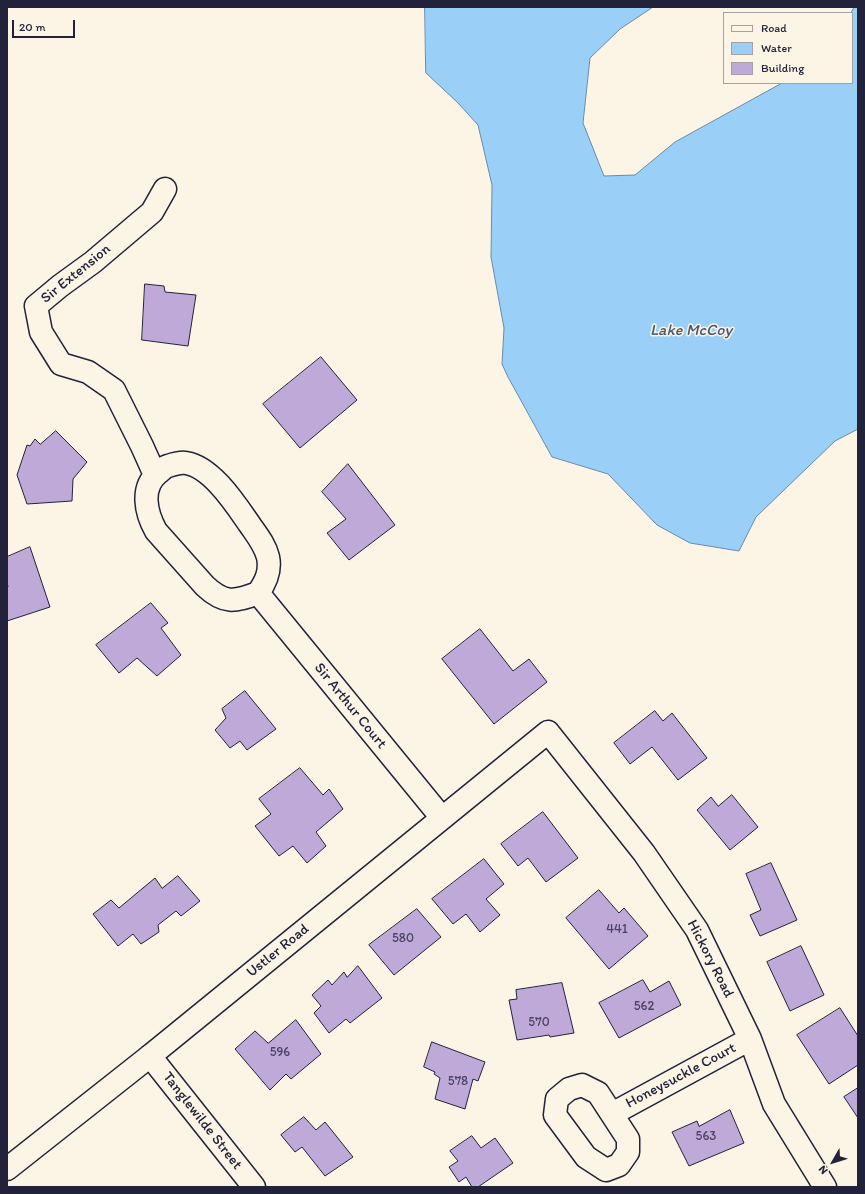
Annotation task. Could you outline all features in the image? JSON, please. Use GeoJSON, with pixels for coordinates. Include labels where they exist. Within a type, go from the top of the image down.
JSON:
{"type":"FeatureCollection","features":[{"type":"Feature","properties":{"kind":"street","name":"Sir Extension"},"geometry":{"type":"LineString","coordinates":[[155,476],[114,390],[88,372],[61,364],[41,332],[36,306],[93,262],[152,212],[165,189]]}},
{"type":"Feature","properties":{"kind":"street"},"geometry":{"type":"LineString","coordinates":[[185,462],[197,466],[206,473],[237,506],[261,541],[268,556],[269,568],[266,582],[258,593],[234,600],[221,598],[213,594],[204,586],[156,531],[151,522],[146,503],[148,486],[155,476],[165,467],[185,462]]}},
{"type":"Feature","properties":{"kind":"street","name":"Sir Arthur Court"},"geometry":{"type":"LineString","coordinates":[[258,593],[442,818]]}},
{"type":"Feature","properties":{"kind":"street","name":"Ustler Road"},"geometry":{"type":"LineString","coordinates":[[7,1169],[150,1056],[548,732]]}},
{"type":"Feature","properties":{"kind":"street","name":"Hickory Road"},"geometry":{"type":"LineString","coordinates":[[548,732],[644,853],[698,930],[750,1039],[774,1104],[825,1187]]}},
{"type":"Feature","properties":{"kind":"street","name":"Honeysuckle Court"},"geometry":{"type":"LineString","coordinates":[[612,1114],[750,1039]]}},
{"type":"Feature","properties":{"kind":"street","name":"Tanglewilde Street"},"geometry":{"type":"LineString","coordinates":[[150,1056],[254,1187]]}},
{"type":"Feature","properties":{"kind":"water","name":"Lake McCoy"},"geometry":{"type":"Polygon","coordinates":[[[425,7],[653,7],[620,29],[590,58],[583,123],[604,176],[635,175],[675,142],[780,84],[853,84],[853,12],[852,12],[854,7],[858,7],[858,429],[835,441],[756,517],[739,551],[690,543],[657,525],[608,474],[552,457],[502,364],[504,328],[491,257],[492,185],[478,125],[458,103],[426,73],[425,7]]]}},
{"type":"Feature","properties":{"kind":"building"},"geometry":{"type":"Polygon","coordinates":[[[145,284],[164,286],[165,292],[196,295],[188,346],[142,340],[145,284]]]}},
{"type":"Feature","properties":{"kind":"building"},"geometry":{"type":"Polygon","coordinates":[[[321,357],[357,400],[300,448],[263,404],[321,357]]]}},
{"type":"Feature","properties":{"kind":"building"},"geometry":{"type":"Polygon","coordinates":[[[56,431],[87,462],[73,479],[72,501],[27,504],[17,475],[27,445],[30,446],[35,439],[40,444],[56,431]]]}},
{"type":"Feature","properties":{"kind":"building"},"geometry":{"type":"Polygon","coordinates":[[[348,464],[395,525],[349,560],[327,533],[346,519],[322,492],[348,464]]]}},
{"type":"Feature","properties":{"kind":"building"},"geometry":{"type":"Polygon","coordinates":[[[30,547],[50,607],[7,621],[7,557],[30,547]]]}},
{"type":"Feature","properties":{"kind":"building"},"geometry":{"type":"Polygon","coordinates":[[[151,603],[168,623],[161,628],[181,655],[157,676],[137,658],[119,673],[96,645],[151,603]]]}},
{"type":"Feature","properties":{"kind":"building"},"geometry":{"type":"Polygon","coordinates":[[[480,629],[513,671],[529,659],[547,682],[494,724],[442,659],[480,629]]]}},
{"type":"Feature","properties":{"kind":"building"},"geometry":{"type":"Polygon","coordinates":[[[245,691],[276,729],[247,750],[240,741],[230,748],[215,730],[226,718],[222,709],[245,691]]]}},
{"type":"Feature","properties":{"kind":"building"},"geometry":{"type":"Polygon","coordinates":[[[655,711],[663,721],[672,713],[707,758],[678,780],[652,747],[630,764],[614,743],[655,711]]]}},
{"type":"Feature","properties":{"kind":"building"},"geometry":{"type":"Polygon","coordinates":[[[300,768],[323,795],[329,789],[343,809],[316,832],[326,846],[307,863],[293,846],[279,856],[255,826],[271,814],[259,799],[300,768]]]}},
{"type":"Feature","properties":{"kind":"building"},"geometry":{"type":"Polygon","coordinates":[[[732,795],[758,827],[730,850],[697,810],[711,797],[718,806],[732,795]]]}},
{"type":"Feature","properties":{"kind":"building"},"geometry":{"type":"Polygon","coordinates":[[[543,812],[578,858],[546,882],[528,858],[518,866],[501,844],[543,812]]]}},
{"type":"Feature","properties":{"kind":"building"},"geometry":{"type":"Polygon","coordinates":[[[484,859],[504,884],[486,899],[500,915],[480,932],[466,914],[453,924],[432,899],[484,859]]]}},
{"type":"Feature","properties":{"kind":"building"},"geometry":{"type":"Polygon","coordinates":[[[771,863],[797,920],[760,936],[750,915],[761,910],[746,874],[771,863]]]}},
{"type":"Feature","properties":{"kind":"building"},"geometry":{"type":"Polygon","coordinates":[[[178,876],[200,901],[181,916],[176,911],[158,925],[159,932],[141,944],[133,934],[118,946],[93,914],[111,900],[119,908],[155,878],[162,888],[178,876]]]}},
{"type":"Feature","properties":{"kind":"building"},"geometry":{"type":"Polygon","coordinates":[[[599,890],[619,913],[624,908],[648,936],[609,969],[566,918],[599,890]]]}},
{"type":"Feature","properties":{"kind":"building"},"geometry":{"type":"Polygon","coordinates":[[[417,909],[441,937],[394,975],[369,945],[417,909]]]}},
{"type":"Feature","properties":{"kind":"building"},"geometry":{"type":"Polygon","coordinates":[[[801,946],[824,995],[790,1011],[767,962],[801,946]]]}},
{"type":"Feature","properties":{"kind":"building"},"geometry":{"type":"Polygon","coordinates":[[[358,966],[382,998],[350,1023],[346,1019],[329,1033],[314,1013],[321,1006],[312,995],[328,980],[332,985],[344,972],[347,977],[358,966]]]}},
{"type":"Feature","properties":{"kind":"building"},"geometry":{"type":"Polygon","coordinates":[[[643,980],[650,992],[669,981],[681,1005],[619,1038],[599,1003],[643,980]]]}},
{"type":"Feature","properties":{"kind":"building"},"geometry":{"type":"Polygon","coordinates":[[[562,983],[574,1033],[517,1040],[509,1000],[517,999],[516,990],[562,983]]]}},
{"type":"Feature","properties":{"kind":"building"},"geometry":{"type":"Polygon","coordinates":[[[840,1008],[858,1036],[858,1065],[829,1084],[797,1035],[840,1008]]]}},
{"type":"Feature","properties":{"kind":"building"},"geometry":{"type":"Polygon","coordinates":[[[296,1020],[321,1054],[291,1079],[286,1074],[270,1090],[235,1049],[255,1031],[268,1043],[296,1020]]]}},
{"type":"Feature","properties":{"kind":"building"},"geometry":{"type":"Polygon","coordinates":[[[432,1042],[485,1062],[478,1081],[473,1079],[465,1109],[435,1099],[440,1078],[434,1074],[435,1072],[424,1067],[432,1042]]]}},
{"type":"Feature","properties":{"kind":"building"},"geometry":{"type":"Polygon","coordinates":[[[858,1088],[858,1118],[844,1097],[858,1088]]]}},
{"type":"Feature","properties":{"kind":"building"},"geometry":{"type":"Polygon","coordinates":[[[730,1110],[744,1143],[689,1166],[672,1132],[697,1121],[699,1126],[730,1110]]]}},
{"type":"Feature","properties":{"kind":"building"},"geometry":{"type":"Polygon","coordinates":[[[304,1117],[316,1130],[325,1122],[353,1157],[325,1176],[302,1147],[295,1152],[281,1135],[304,1117]]]}},
{"type":"Feature","properties":{"kind":"building"},"geometry":{"type":"Polygon","coordinates":[[[472,1136],[481,1148],[495,1138],[513,1163],[478,1187],[472,1187],[466,1177],[459,1182],[449,1167],[458,1161],[450,1151],[472,1136]]]}}]}
